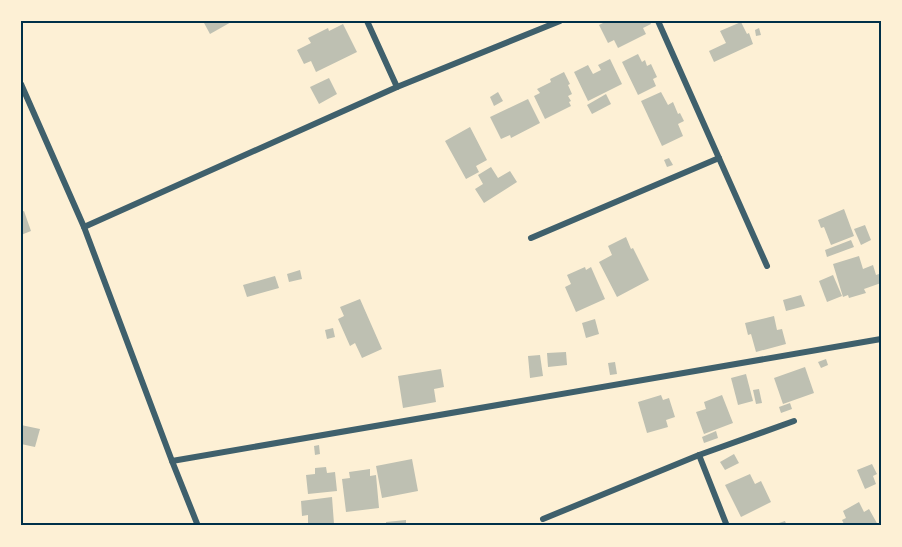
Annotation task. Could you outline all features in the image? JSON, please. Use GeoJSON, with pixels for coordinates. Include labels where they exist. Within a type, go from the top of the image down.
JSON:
{"type":"FeatureCollection","features":[{"type":"Feature","properties":{"kind":"street"},"geometry":{"type":"LineString","coordinates":[[367,21],[397,87]]}},
{"type":"Feature","properties":{"kind":"street"},"geometry":{"type":"LineString","coordinates":[[84,227],[397,87],[560,21]]}},
{"type":"Feature","properties":{"kind":"street"},"geometry":{"type":"LineString","coordinates":[[657,21],[767,266]]}},
{"type":"Feature","properties":{"kind":"street"},"geometry":{"type":"LineString","coordinates":[[21,84],[84,227],[198,526]]}},
{"type":"Feature","properties":{"kind":"street"},"geometry":{"type":"LineString","coordinates":[[531,238],[719,158]]}},
{"type":"Feature","properties":{"kind":"street"},"geometry":{"type":"LineString","coordinates":[[172,461],[881,339]]}},
{"type":"Feature","properties":{"kind":"street"},"geometry":{"type":"LineString","coordinates":[[543,519],[699,456],[794,421]]}},
{"type":"Feature","properties":{"kind":"street"},"geometry":{"type":"LineString","coordinates":[[699,456],[726,526]]}},
{"type":"Feature","properties":{"kind":"building"},"geometry":{"type":"Polygon","coordinates":[[[203,21],[233,21],[210,34],[203,21]]]}},
{"type":"Feature","properties":{"kind":"building"},"geometry":{"type":"Polygon","coordinates":[[[607,21],[650,21],[651,24],[643,28],[646,34],[618,48],[614,40],[608,43],[599,25],[607,21]]]}},
{"type":"Feature","properties":{"kind":"building"},"geometry":{"type":"Polygon","coordinates":[[[741,22],[753,44],[714,62],[709,51],[726,43],[720,31],[741,22]]]}},
{"type":"Feature","properties":{"kind":"building"},"geometry":{"type":"Polygon","coordinates":[[[343,24],[357,52],[316,72],[311,61],[304,64],[297,50],[311,43],[308,38],[328,28],[329,31],[343,24]]]}},
{"type":"Feature","properties":{"kind":"building"},"geometry":{"type":"Polygon","coordinates":[[[759,28],[761,35],[756,36],[755,30],[759,28]]]}},
{"type":"Feature","properties":{"kind":"building"},"geometry":{"type":"Polygon","coordinates":[[[638,54],[642,62],[645,60],[647,66],[651,64],[657,77],[653,79],[656,86],[638,95],[622,62],[638,54]]]}},
{"type":"Feature","properties":{"kind":"building"},"geometry":{"type":"Polygon","coordinates":[[[610,59],[622,84],[588,101],[574,72],[588,65],[593,74],[601,70],[598,65],[610,59]]]}},
{"type":"Feature","properties":{"kind":"building"},"geometry":{"type":"Polygon","coordinates":[[[564,72],[570,84],[568,85],[572,94],[568,96],[571,106],[545,119],[534,96],[540,93],[537,89],[564,72]]]}},
{"type":"Feature","properties":{"kind":"building"},"geometry":{"type":"Polygon","coordinates":[[[329,78],[337,94],[319,104],[310,87],[329,78]]]}},
{"type":"Feature","properties":{"kind":"building"},"geometry":{"type":"Polygon","coordinates":[[[498,92],[503,101],[494,106],[490,97],[498,92]]]}},
{"type":"Feature","properties":{"kind":"building"},"geometry":{"type":"Polygon","coordinates":[[[661,92],[668,105],[673,102],[684,121],[678,124],[683,136],[662,146],[641,101],[661,92]]]}},
{"type":"Feature","properties":{"kind":"building"},"geometry":{"type":"Polygon","coordinates":[[[606,94],[611,104],[592,114],[587,105],[606,94]]]}},
{"type":"Feature","properties":{"kind":"building"},"geometry":{"type":"Polygon","coordinates":[[[528,99],[540,123],[511,138],[510,135],[501,139],[490,117],[528,99]]]}},
{"type":"Feature","properties":{"kind":"building"},"geometry":{"type":"Polygon","coordinates":[[[470,127],[487,160],[476,166],[479,172],[466,179],[445,141],[470,127]]]}},
{"type":"Feature","properties":{"kind":"building"},"geometry":{"type":"Polygon","coordinates":[[[669,158],[673,165],[667,167],[664,160],[669,158]]]}},
{"type":"Feature","properties":{"kind":"building"},"geometry":{"type":"Polygon","coordinates":[[[491,167],[498,178],[510,171],[517,182],[484,203],[475,189],[483,184],[478,175],[491,167]]]}},
{"type":"Feature","properties":{"kind":"building"},"geometry":{"type":"Polygon","coordinates":[[[844,209],[854,236],[831,245],[824,227],[821,228],[818,220],[844,209]]]}},
{"type":"Feature","properties":{"kind":"building"},"geometry":{"type":"Polygon","coordinates":[[[24,211],[31,231],[21,235],[21,212],[24,211]]]}},
{"type":"Feature","properties":{"kind":"building"},"geometry":{"type":"Polygon","coordinates":[[[865,225],[871,240],[861,245],[854,229],[865,225]]]}},
{"type":"Feature","properties":{"kind":"building"},"geometry":{"type":"Polygon","coordinates":[[[626,237],[649,280],[617,297],[599,262],[612,255],[608,246],[626,237]]]}},
{"type":"Feature","properties":{"kind":"building"},"geometry":{"type":"Polygon","coordinates":[[[851,240],[854,247],[827,257],[825,250],[851,240]]]}},
{"type":"Feature","properties":{"kind":"building"},"geometry":{"type":"Polygon","coordinates":[[[859,256],[863,269],[873,265],[876,275],[879,274],[881,283],[864,289],[866,293],[849,298],[848,295],[843,297],[833,264],[859,256]]]}},
{"type":"Feature","properties":{"kind":"building"},"geometry":{"type":"Polygon","coordinates":[[[585,267],[586,270],[591,267],[605,299],[576,312],[565,287],[571,284],[567,275],[585,267]]]}},
{"type":"Feature","properties":{"kind":"building"},"geometry":{"type":"Polygon","coordinates":[[[300,270],[302,279],[289,282],[287,274],[300,270]]]}},
{"type":"Feature","properties":{"kind":"building"},"geometry":{"type":"Polygon","coordinates":[[[833,275],[842,296],[827,302],[819,281],[833,275]]]}},
{"type":"Feature","properties":{"kind":"building"},"geometry":{"type":"Polygon","coordinates":[[[275,276],[279,288],[247,297],[243,285],[275,276]]]}},
{"type":"Feature","properties":{"kind":"building"},"geometry":{"type":"Polygon","coordinates":[[[801,295],[805,306],[786,311],[783,300],[801,295]]]}},
{"type":"Feature","properties":{"kind":"building"},"geometry":{"type":"Polygon","coordinates":[[[360,299],[382,349],[362,358],[355,343],[350,346],[338,319],[344,316],[340,307],[360,299]]]}},
{"type":"Feature","properties":{"kind":"building"},"geometry":{"type":"Polygon","coordinates":[[[774,316],[777,330],[782,329],[786,344],[756,352],[745,323],[774,316]]]}},
{"type":"Feature","properties":{"kind":"building"},"geometry":{"type":"Polygon","coordinates":[[[595,319],[599,334],[586,338],[582,323],[595,319]]]}},
{"type":"Feature","properties":{"kind":"building"},"geometry":{"type":"Polygon","coordinates":[[[333,328],[335,337],[327,339],[325,330],[333,328]]]}},
{"type":"Feature","properties":{"kind":"building"},"geometry":{"type":"Polygon","coordinates":[[[566,352],[567,365],[548,367],[547,353],[566,352]]]}},
{"type":"Feature","properties":{"kind":"building"},"geometry":{"type":"Polygon","coordinates":[[[540,355],[543,376],[530,378],[528,356],[540,355]]]}},
{"type":"Feature","properties":{"kind":"building"},"geometry":{"type":"Polygon","coordinates":[[[826,359],[828,365],[821,368],[818,362],[826,359]]]}},
{"type":"Feature","properties":{"kind":"building"},"geometry":{"type":"Polygon","coordinates":[[[615,362],[617,374],[610,375],[608,363],[615,362]]]}},
{"type":"Feature","properties":{"kind":"building"},"geometry":{"type":"Polygon","coordinates":[[[805,367],[814,393],[783,404],[774,378],[805,367]]]}},
{"type":"Feature","properties":{"kind":"building"},"geometry":{"type":"Polygon","coordinates":[[[441,369],[444,387],[434,389],[436,402],[403,408],[398,376],[441,369]]]}},
{"type":"Feature","properties":{"kind":"building"},"geometry":{"type":"Polygon","coordinates":[[[746,374],[753,401],[738,405],[731,378],[746,374]]]}},
{"type":"Feature","properties":{"kind":"building"},"geometry":{"type":"Polygon","coordinates":[[[759,389],[762,403],[756,404],[753,390],[759,389]]]}},
{"type":"Feature","properties":{"kind":"building"},"geometry":{"type":"Polygon","coordinates":[[[661,395],[663,400],[669,398],[675,417],[666,420],[668,427],[647,433],[638,402],[661,395]]]}},
{"type":"Feature","properties":{"kind":"building"},"geometry":{"type":"Polygon","coordinates":[[[722,395],[733,423],[704,434],[696,412],[706,409],[704,402],[722,395]]]}},
{"type":"Feature","properties":{"kind":"building"},"geometry":{"type":"Polygon","coordinates":[[[790,403],[792,409],[781,413],[779,407],[790,403]]]}},
{"type":"Feature","properties":{"kind":"building"},"geometry":{"type":"Polygon","coordinates":[[[21,425],[40,429],[35,447],[21,444],[21,425]]]}},
{"type":"Feature","properties":{"kind":"building"},"geometry":{"type":"Polygon","coordinates":[[[716,431],[718,438],[704,443],[702,437],[716,431]]]}},
{"type":"Feature","properties":{"kind":"building"},"geometry":{"type":"Polygon","coordinates":[[[319,445],[320,454],[315,455],[314,446],[319,445]]]}},
{"type":"Feature","properties":{"kind":"building"},"geometry":{"type":"Polygon","coordinates":[[[734,454],[739,463],[725,470],[720,462],[734,454]]]}},
{"type":"Feature","properties":{"kind":"building"},"geometry":{"type":"Polygon","coordinates":[[[412,459],[418,491],[382,498],[376,466],[412,459]]]}},
{"type":"Feature","properties":{"kind":"building"},"geometry":{"type":"Polygon","coordinates":[[[872,464],[877,474],[873,476],[876,484],[865,489],[857,470],[872,464]]]}},
{"type":"Feature","properties":{"kind":"building"},"geometry":{"type":"Polygon","coordinates":[[[326,467],[327,473],[335,472],[337,491],[308,494],[306,475],[315,474],[315,468],[326,467]]]}},
{"type":"Feature","properties":{"kind":"building"},"geometry":{"type":"Polygon","coordinates":[[[370,469],[370,476],[376,475],[379,508],[346,512],[342,479],[350,478],[349,472],[370,469]]]}},
{"type":"Feature","properties":{"kind":"building"},"geometry":{"type":"Polygon","coordinates":[[[750,474],[755,484],[761,481],[771,502],[741,517],[725,485],[750,474]]]}},
{"type":"Feature","properties":{"kind":"building"},"geometry":{"type":"Polygon","coordinates":[[[332,497],[334,524],[308,526],[308,515],[302,516],[301,501],[332,497]]]}},
{"type":"Feature","properties":{"kind":"building"},"geometry":{"type":"Polygon","coordinates":[[[859,502],[864,512],[869,509],[878,525],[845,526],[842,520],[846,518],[843,511],[859,502]]]}},
{"type":"Feature","properties":{"kind":"building"},"geometry":{"type":"Polygon","coordinates":[[[406,520],[406,526],[386,526],[386,522],[406,520]]]}},
{"type":"Feature","properties":{"kind":"building"},"geometry":{"type":"Polygon","coordinates":[[[785,521],[787,526],[776,524],[785,521]]]}}]}
